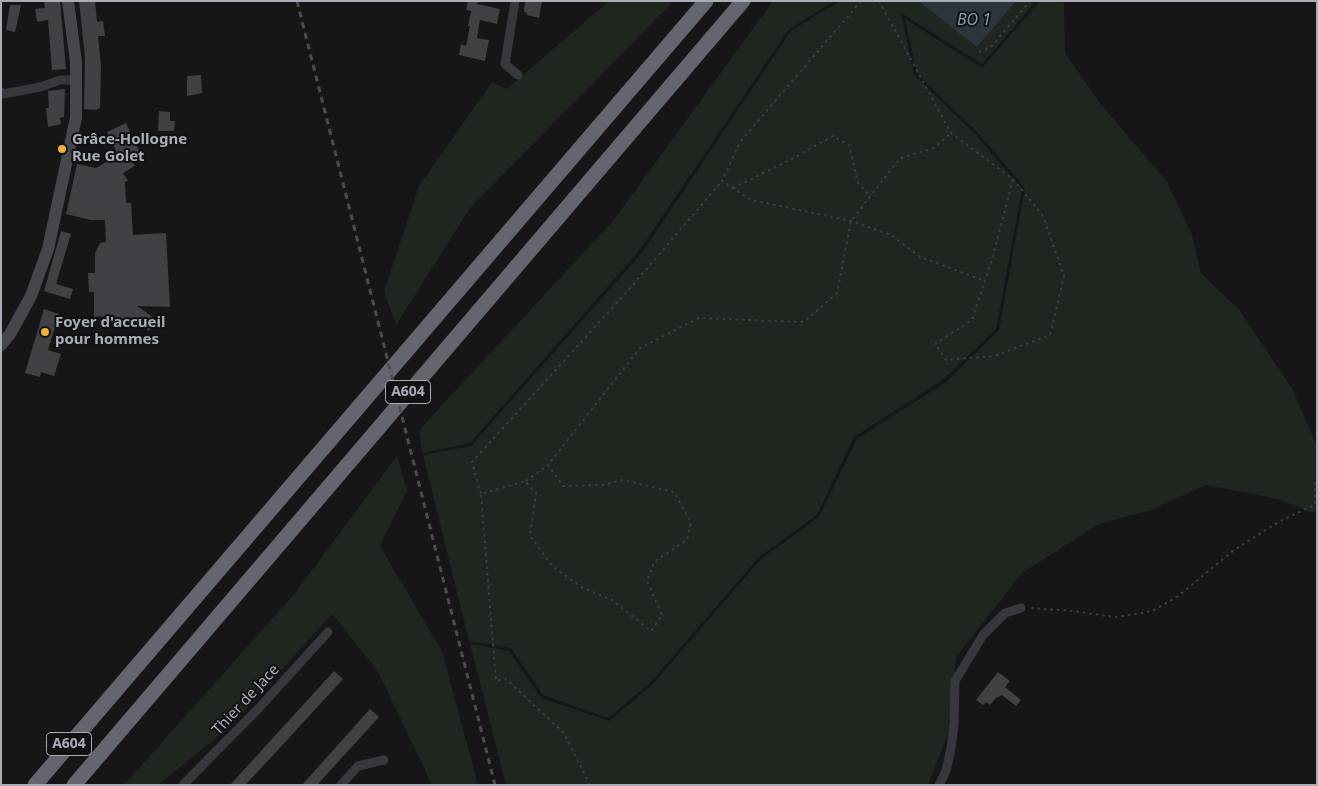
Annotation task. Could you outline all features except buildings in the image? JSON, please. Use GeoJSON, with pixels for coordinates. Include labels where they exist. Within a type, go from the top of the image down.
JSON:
{"type":"FeatureCollection","features":[{"type":"Feature","properties":{"kind":"highway","name":"A604"},"geometry":{"type":"LineString","coordinates":[[35,785],[706,1]]}},
{"type":"Feature","properties":{"kind":"highway","name":"A604"},"geometry":{"type":"LineString","coordinates":[[74,785],[742,1]]}},
{"type":"Feature","properties":{"kind":"street"},"geometry":{"type":"LineString","coordinates":[[1,345],[10,334],[31,296],[48,249],[76,118],[76,62],[68,1]]}},
{"type":"Feature","properties":{"kind":"street"},"geometry":{"type":"LineString","coordinates":[[515,1],[505,64],[518,75]]}},
{"type":"Feature","properties":{"kind":"street"},"geometry":{"type":"LineString","coordinates":[[1,92],[3,94],[40,87],[60,80],[75,80]]}},
{"type":"Feature","properties":{"kind":"street"},"geometry":{"type":"LineString","coordinates":[[939,785],[946,771],[951,748],[954,724],[955,681],[983,634],[1005,613],[1021,608]]}},
{"type":"Feature","properties":{"kind":"street","name":"Thier de Jace"},"geometry":{"type":"LineString","coordinates":[[183,785],[259,708],[328,632]]}},
{"type":"Feature","properties":{"kind":"street"},"geometry":{"type":"LineString","coordinates":[[342,785],[358,766],[384,760]]}},
{"type":"Feature","properties":{"kind":"path"},"geometry":{"type":"LineString","coordinates":[[590,785],[564,733],[506,679],[496,681],[482,494],[472,462],[632,286],[722,181],[740,142],[861,1]]}},
{"type":"Feature","properties":{"kind":"path"},"geometry":{"type":"LineString","coordinates":[[879,1],[951,134],[1013,179],[1043,216],[1064,276],[1050,334],[994,356],[946,360],[935,344],[972,320],[985,281],[1013,179]]}},
{"type":"Feature","properties":{"kind":"path"},"geometry":{"type":"LineString","coordinates":[[979,52],[991,47],[1030,1]]}},
{"type":"Feature","properties":{"kind":"path"},"geometry":{"type":"LineString","coordinates":[[482,494],[525,481],[548,465],[640,348],[699,318],[804,322],[837,292],[851,222],[870,196],[900,158],[934,148],[951,134]]}},
{"type":"Feature","properties":{"kind":"path"},"geometry":{"type":"LineString","coordinates":[[733,188],[833,136],[849,145],[858,183],[870,196]]}},
{"type":"Feature","properties":{"kind":"path"},"geometry":{"type":"LineString","coordinates":[[722,181],[751,200],[851,222],[891,235],[920,257],[985,281]]}},
{"type":"Feature","properties":{"kind":"path"},"geometry":{"type":"LineString","coordinates":[[525,481],[536,493],[530,536],[553,568],[583,588],[612,600],[652,631],[662,615],[646,580],[654,562],[687,540],[691,522],[674,492],[623,480],[602,485],[563,486],[548,465]]}},
{"type":"Feature","properties":{"kind":"path"},"geometry":{"type":"LineString","coordinates":[[1021,608],[1072,611],[1115,617],[1154,610],[1177,597],[1234,550],[1280,521],[1314,505],[1315,484],[1317,480]]}},
{"type":"Feature","properties":{"kind":"shaded area"},"geometry":{"type":"Polygon","coordinates":[[[609,1],[674,1],[470,208],[396,325],[384,291],[419,186],[492,82],[507,89],[609,1]]]}},
{"type":"Feature","properties":{"kind":"shaded area"},"geometry":{"type":"Polygon","coordinates":[[[773,1],[835,1],[789,29],[639,251],[470,443],[422,453],[419,430],[613,221],[773,1]]]}},
{"type":"Feature","properties":{"kind":"shaded area"},"geometry":{"type":"Polygon","coordinates":[[[840,1],[922,1],[977,47],[1016,1],[1036,1],[982,64],[901,13],[914,75],[976,135],[1022,189],[996,329],[944,379],[854,437],[817,515],[759,557],[650,683],[608,718],[543,695],[511,648],[469,641],[423,455],[471,446],[642,253],[791,31],[840,1]]]}},
{"type":"Feature","properties":{"kind":"shaded area"},"geometry":{"type":"Polygon","coordinates":[[[1040,1],[1062,1],[1064,4],[1065,53],[1100,103],[1167,182],[1192,235],[1201,273],[1240,311],[1293,390],[1317,447],[1317,511],[1310,512],[1278,499],[1206,485],[1151,510],[1099,524],[1022,573],[956,657],[948,734],[928,785],[506,785],[470,644],[509,651],[541,698],[609,721],[652,685],[761,559],[819,517],[857,439],[946,382],[999,330],[1025,188],[978,133],[917,74],[905,19],[982,68],[1040,1]]]}},
{"type":"Feature","properties":{"kind":"shaded area"},"geometry":{"type":"Polygon","coordinates":[[[397,456],[407,491],[380,546],[442,651],[478,785],[431,785],[377,670],[332,614],[232,725],[158,785],[124,785],[296,592],[397,456]]]}},
{"type":"Feature","properties":{"kind":"water","name":"BO 1"},"geometry":{"type":"Polygon","coordinates":[[[922,1],[1016,1],[977,47],[921,3],[922,1]]]}},
{"type":"Feature","properties":{"kind":"railway"},"geometry":{"type":"LineString","coordinates":[[297,1],[495,785]]}},
{"type":"Feature","properties":{"kind":"place","name":"Grâce-Hollogne Rue Golet"},"geometry":{"type":"Point","coordinates":[62,149]}},
{"type":"Feature","properties":{"kind":"place","name":"Foyer d'accueil pour hommes"},"geometry":{"type":"Point","coordinates":[45,332]}}]}
